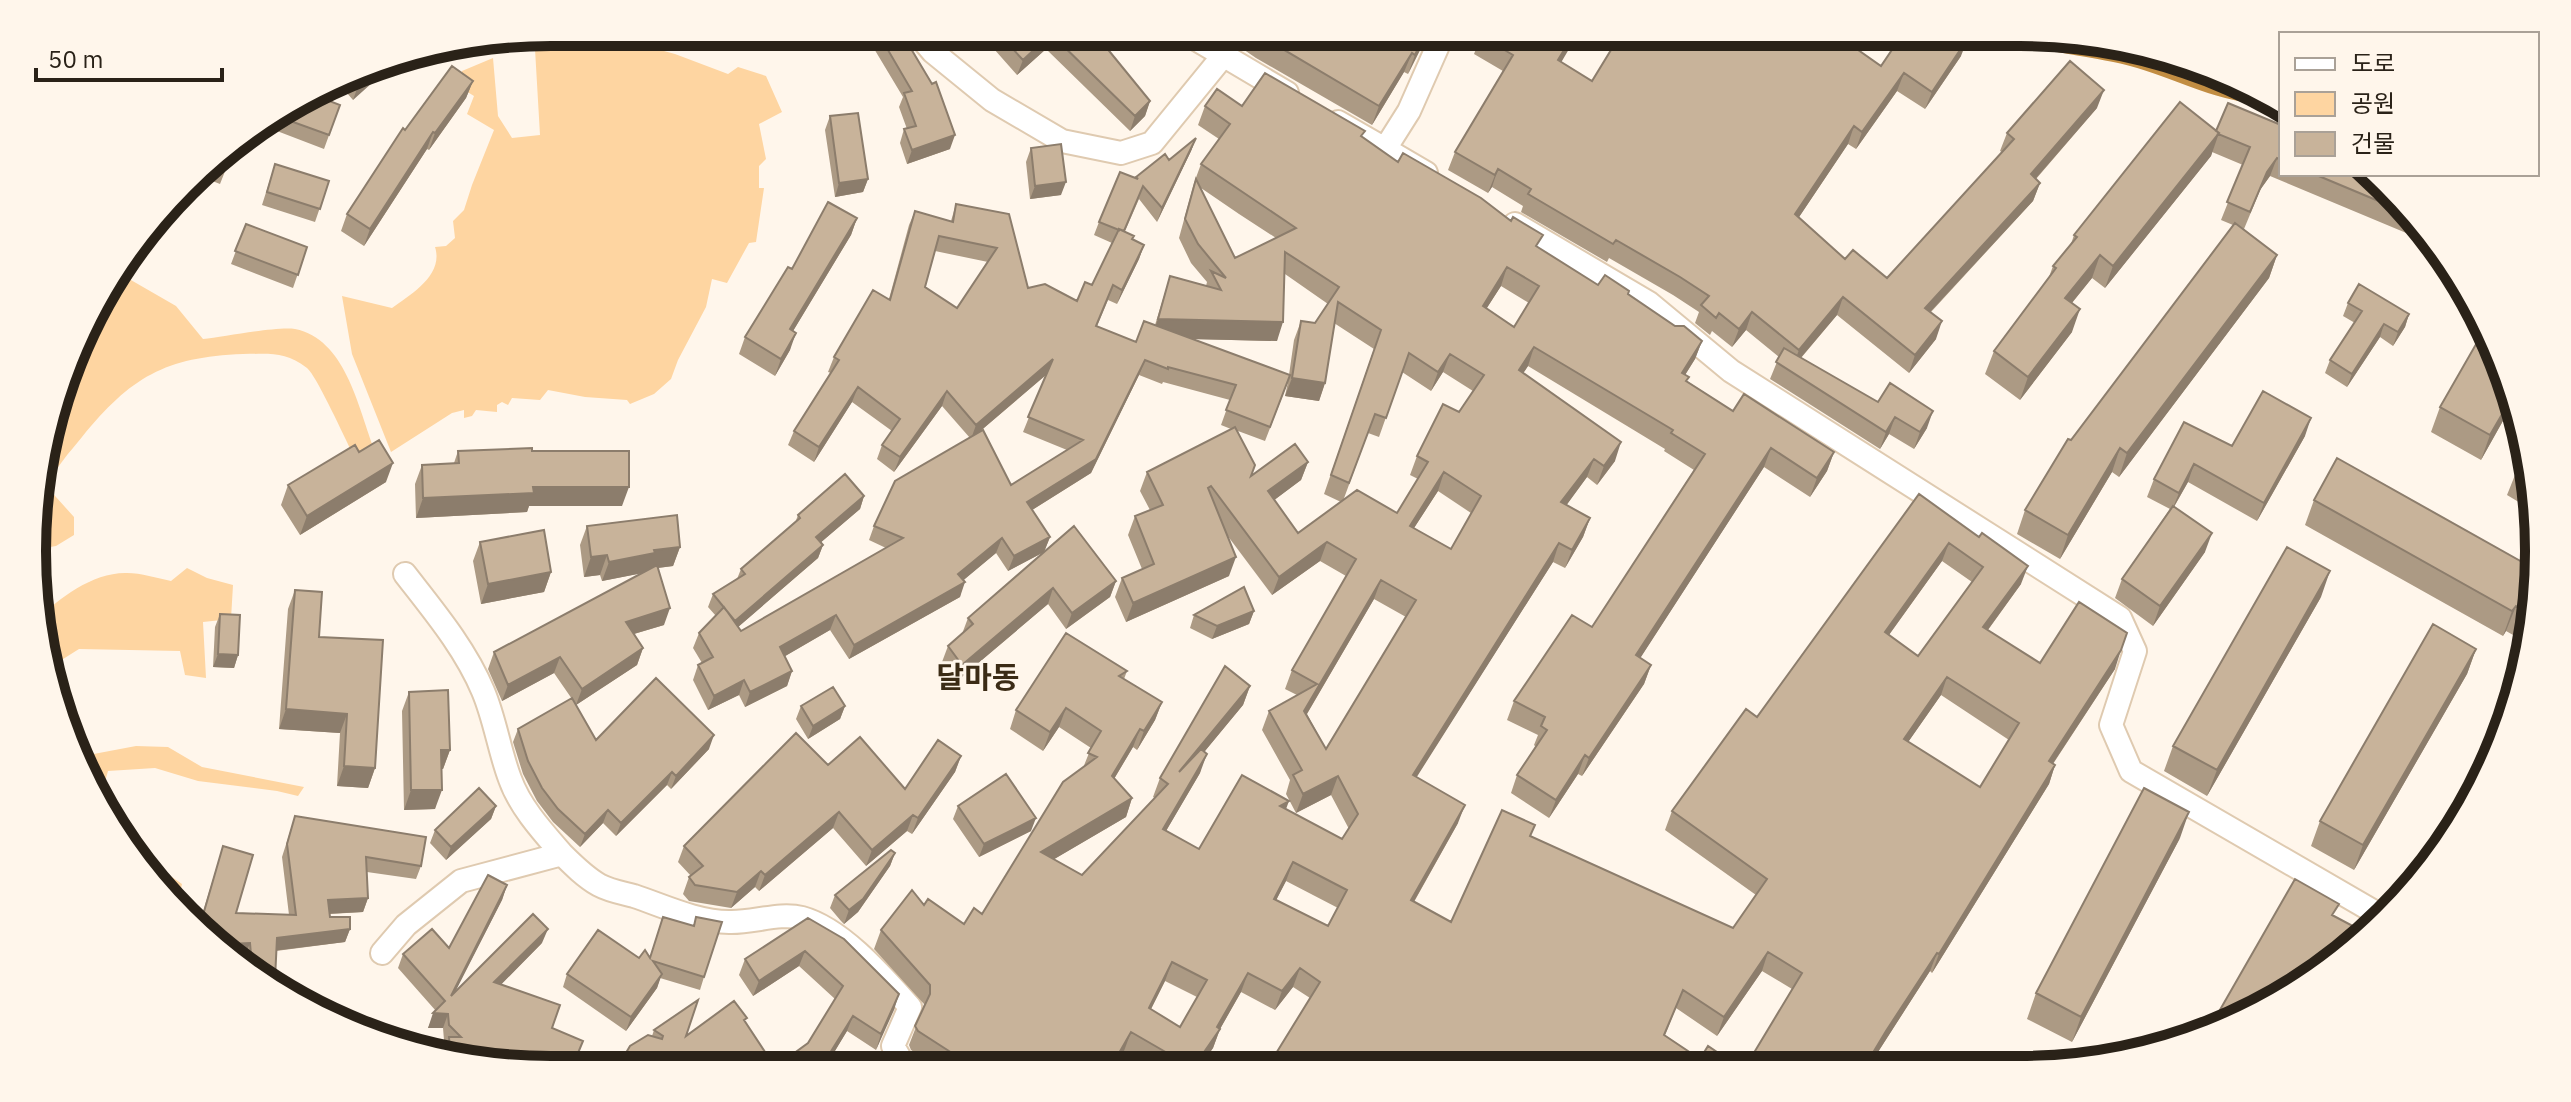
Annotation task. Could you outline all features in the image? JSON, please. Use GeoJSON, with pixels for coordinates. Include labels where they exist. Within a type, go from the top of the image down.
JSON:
{"type":"FeatureCollection","features":[{"type":"Feature","properties":{"kind":"street"},"geometry":{"type":"LineString","coordinates":[[928,46],[992,100],[1050,135],[1062,141],[1121,153],[1152,143],[1223,56]]}},
{"type":"Feature","properties":{"kind":"street"},"geometry":{"type":"LineString","coordinates":[[1207,46],[1451,187]]}},
{"type":"Feature","properties":{"kind":"street"},"geometry":{"type":"LineString","coordinates":[[1385,149],[1409,111],[1438,46]]}},
{"type":"Feature","properties":{"kind":"street"},"geometry":{"type":"LineString","coordinates":[[1491,210],[1649,303],[1731,371],[2120,618],[2135,651],[2111,725],[2131,771],[2373,911]]}},
{"type":"Feature","properties":{"kind":"street"},"geometry":{"type":"LineString","coordinates":[[405,574],[440,619],[481,687],[510,779],[525,808],[580,872],[602,886],[682,913],[726,923],[782,916],[803,918],[826,931],[863,956],[910,1007],[893,1046],[898,1056]]}},
{"type":"Feature","properties":{"kind":"street"},"geometry":{"type":"LineString","coordinates":[[382,953],[406,925],[461,881],[562,854]]}},
{"type":"Feature","properties":{"kind":"green space"},"geometry":{"type":"Polygon","coordinates":[[[606,46],[629,49],[645,46],[728,74],[738,67],[766,76],[782,112],[759,124],[766,159],[759,166],[759,188],[764,188],[756,242],[749,243],[727,283],[712,279],[706,307],[671,379],[654,394],[630,404],[627,400],[548,390],[540,400],[512,398],[508,405],[502,402],[497,405],[497,412],[476,410],[472,416],[464,418],[464,410],[452,413],[391,452],[352,354],[342,296],[392,308],[430,275],[437,257],[435,247],[446,246],[455,238],[453,221],[464,210],[494,130],[467,114],[474,96],[461,88],[462,71],[493,58],[498,116],[512,138],[540,135],[535,49],[606,46]]]}},
{"type":"Feature","properties":{"kind":"green space"},"geometry":{"type":"Polygon","coordinates":[[[126,277],[176,306],[203,339],[287,328],[312,335],[338,360],[347,376],[373,446],[356,460],[325,396],[307,368],[277,355],[243,354],[192,360],[152,374],[117,399],[58,467],[51,480],[63,420],[84,358],[126,277]]]}},
{"type":"Feature","properties":{"kind":"green space"},"geometry":{"type":"Polygon","coordinates":[[[50,490],[74,517],[74,535],[56,546],[46,548],[50,490]]]}},
{"type":"Feature","properties":{"kind":"green space"},"geometry":{"type":"Polygon","coordinates":[[[187,568],[207,578],[233,585],[231,619],[203,622],[206,678],[185,675],[180,651],[79,649],[59,662],[49,609],[67,595],[90,582],[114,574],[138,574],[171,581],[187,568]]]}},
{"type":"Feature","properties":{"kind":"green space"},"geometry":{"type":"Polygon","coordinates":[[[136,746],[168,747],[202,767],[304,787],[298,796],[198,781],[155,768],[108,771],[104,785],[89,755],[136,746]]]}},
{"type":"Feature","properties":{"kind":"green space"},"geometry":{"type":"Polygon","coordinates":[[[141,846],[166,873],[182,884],[180,893],[141,846]]]}},
{"type":"Feature","properties":{"kind":"building"},"geometry":{"type":"Polygon","coordinates":[[[886,46],[909,46],[932,84],[936,82],[955,135],[912,150],[904,129],[916,126],[904,93],[912,91],[886,46]]]}},
{"type":"Feature","properties":{"kind":"building"},"geometry":{"type":"Polygon","coordinates":[[[1010,46],[1038,46],[1023,60],[1010,46]]]}},
{"type":"Feature","properties":{"kind":"building"},"geometry":{"type":"Polygon","coordinates":[[[1063,46],[1105,46],[1150,101],[1135,116],[1063,46]]]}},
{"type":"Feature","properties":{"kind":"building"},"geometry":{"type":"Polygon","coordinates":[[[1278,46],[1419,46],[1379,106],[1278,46]]]}},
{"type":"Feature","properties":{"kind":"building"},"geometry":{"type":"Polygon","coordinates":[[[1498,46],[1566,46],[1558,60],[1592,81],[1613,46],[1853,46],[1881,66],[1895,46],[1963,46],[1932,92],[1904,73],[1862,132],[1854,126],[1795,214],[1845,259],[1853,250],[1887,278],[2014,139],[2007,133],[2070,61],[2104,90],[2031,174],[2040,183],[1925,308],[1942,321],[1915,355],[1843,297],[1799,350],[1752,312],[1739,329],[1719,313],[1716,318],[1701,305],[1709,296],[1680,277],[1616,240],[1613,244],[1528,194],[1531,189],[1498,169],[1495,175],[1455,152],[1513,55],[1498,46]]]}},
{"type":"Feature","properties":{"kind":"building"},"geometry":{"type":"Polygon","coordinates":[[[452,66],[473,81],[433,132],[370,229],[347,214],[403,128],[405,130],[452,66]]]}},
{"type":"Feature","properties":{"kind":"building"},"geometry":{"type":"Polygon","coordinates":[[[1265,73],[1365,131],[1361,136],[1398,162],[1403,153],[1481,198],[1511,221],[1513,217],[1543,235],[1536,246],[1598,285],[1605,275],[1675,326],[1684,326],[1702,341],[1682,373],[1689,377],[1686,381],[1733,411],[1744,394],[1834,452],[1817,478],[1771,448],[1636,655],[1651,665],[1589,758],[1585,755],[1556,800],[1517,775],[1547,730],[1541,726],[1545,717],[1514,701],[1572,615],[1592,627],[1705,454],[1671,433],[1673,430],[1534,347],[1519,370],[1621,442],[1604,466],[1594,459],[1561,502],[1590,518],[1572,550],[1559,543],[1413,775],[1465,805],[1411,900],[1451,922],[1502,810],[1535,825],[1530,836],[1733,928],[1767,879],[1672,811],[1746,709],[1757,717],[1919,494],[1979,537],[1982,533],[2028,566],[1983,627],[2040,663],[2079,602],[2127,633],[2121,650],[2049,761],[2055,765],[1939,954],[1871,1056],[1752,1056],[1802,973],[1768,952],[1724,1017],[1683,990],[1664,1035],[1696,1056],[1274,1056],[1320,982],[1300,968],[1282,991],[1248,973],[1217,1027],[1220,1029],[1201,1056],[1168,1056],[1169,1054],[1131,1032],[1117,1056],[950,1056],[952,1053],[918,1031],[915,1026],[930,994],[930,985],[881,930],[912,890],[924,905],[928,899],[964,924],[974,908],[982,914],[1063,782],[1097,757],[1088,753],[1101,731],[1066,708],[1050,732],[1016,710],[1066,633],[1127,671],[1119,676],[1162,702],[1144,731],[1140,729],[1112,776],[1132,798],[1041,852],[1082,875],[1168,784],[1160,778],[1225,666],[1250,686],[1179,772],[1201,749],[1207,754],[1163,829],[1199,849],[1242,775],[1289,801],[1280,806],[1342,839],[1358,814],[1338,776],[1303,794],[1293,775],[1302,770],[1269,711],[1317,684],[1292,670],[1356,559],[1327,542],[1279,577],[1211,486],[1208,488],[1236,557],[1133,603],[1122,578],[1154,564],[1135,516],[1163,505],[1147,472],[1235,427],[1255,465],[1251,476],[1295,444],[1308,462],[1268,491],[1298,533],[1357,490],[1397,513],[1428,462],[1417,456],[1443,404],[1459,412],[1484,375],[1450,354],[1438,372],[1409,353],[1386,418],[1375,414],[1349,483],[1331,475],[1381,330],[1338,302],[1325,383],[1292,378],[1301,321],[1315,323],[1339,287],[1285,252],[1283,322],[1158,319],[1170,276],[1221,290],[1211,271],[1226,278],[1198,244],[1185,219],[1196,179],[1235,258],[1296,228],[1201,164],[1230,124],[1205,106],[1217,89],[1242,106],[1265,73]],[[1507,267],[1483,306],[1514,327],[1539,286],[1507,267]],[[1444,472],[1410,526],[1451,549],[1481,496],[1444,472]],[[1949,543],[1885,632],[1918,656],[1983,567],[1949,543]],[[1381,580],[1304,711],[1326,749],[1416,600],[1381,580]],[[1947,677],[1904,739],[1980,787],[2019,723],[1947,677]],[[1293,862],[1274,899],[1328,926],[1347,890],[1293,862]],[[1172,962],[1149,1008],[1180,1027],[1207,980],[1172,962]]]}},
{"type":"Feature","properties":{"kind":"building"},"geometry":{"type":"Polygon","coordinates":[[[325,99],[340,105],[329,135],[288,120],[325,99]]]}},
{"type":"Feature","properties":{"kind":"building"},"geometry":{"type":"Polygon","coordinates":[[[2180,102],[2219,133],[2113,266],[2100,255],[2065,298],[2080,309],[2028,377],[1994,351],[2056,268],[2053,266],[2077,237],[2074,235],[2180,102]]]}},
{"type":"Feature","properties":{"kind":"building"},"geometry":{"type":"Polygon","coordinates":[[[2228,103],[2279,124],[2279,159],[2267,172],[2250,212],[2227,202],[2250,147],[2216,131],[2228,103]]]}},
{"type":"Feature","properties":{"kind":"building"},"geometry":{"type":"Polygon","coordinates":[[[858,113],[868,179],[839,183],[830,116],[858,113]]]}},
{"type":"Feature","properties":{"kind":"building"},"geometry":{"type":"Polygon","coordinates":[[[1196,138],[1162,208],[1143,186],[1124,231],[1099,222],[1120,172],[1138,179],[1136,177],[1165,154],[1169,160],[1196,138]]]}},
{"type":"Feature","properties":{"kind":"building"},"geometry":{"type":"Polygon","coordinates":[[[1061,144],[1066,182],[1035,186],[1031,148],[1061,144]]]}},
{"type":"Feature","properties":{"kind":"building"},"geometry":{"type":"Polygon","coordinates":[[[275,164],[329,181],[320,209],[267,192],[275,164]]]}},
{"type":"Feature","properties":{"kind":"building"},"geometry":{"type":"Polygon","coordinates":[[[2319,176],[2358,176],[2387,205],[2319,176]]]}},
{"type":"Feature","properties":{"kind":"building"},"geometry":{"type":"Polygon","coordinates":[[[828,202],[857,218],[790,329],[796,333],[781,359],[745,337],[788,267],[792,269],[828,202]]]}},
{"type":"Feature","properties":{"kind":"building"},"geometry":{"type":"Polygon","coordinates":[[[956,204],[1009,214],[1028,288],[1045,284],[1077,301],[1085,282],[1092,285],[1119,229],[1134,236],[1132,239],[1144,245],[1122,290],[1113,285],[1096,326],[1136,342],[1144,321],[1290,375],[1270,427],[1226,410],[1236,385],[1168,369],[1145,360],[1096,459],[1027,502],[1050,537],[1014,556],[1002,538],[958,574],[965,582],[854,645],[836,615],[780,647],[792,671],[750,692],[744,680],[714,696],[698,665],[713,657],[699,633],[724,607],[741,631],[903,538],[874,526],[895,481],[983,430],[1011,485],[1083,440],[1028,417],[1053,359],[976,425],[947,391],[900,457],[882,445],[900,419],[858,387],[819,447],[794,431],[839,360],[834,357],[873,290],[890,300],[915,211],[953,222],[956,204]],[[939,236],[925,287],[957,308],[997,248],[939,236]]]}},
{"type":"Feature","properties":{"kind":"building"},"geometry":{"type":"Polygon","coordinates":[[[2235,223],[2277,255],[2127,453],[2120,448],[2068,535],[2025,510],[2068,439],[2071,440],[2235,223]]]}},
{"type":"Feature","properties":{"kind":"building"},"geometry":{"type":"Polygon","coordinates":[[[246,224],[307,247],[298,275],[235,251],[246,224]]]}},
{"type":"Feature","properties":{"kind":"building"},"geometry":{"type":"Polygon","coordinates":[[[2359,284],[2409,314],[2398,332],[2384,324],[2352,374],[2330,360],[2362,311],[2348,303],[2359,284]]]}},
{"type":"Feature","properties":{"kind":"building"},"geometry":{"type":"Polygon","coordinates":[[[2479,340],[2505,410],[2490,435],[2440,407],[2479,340]]]}},
{"type":"Feature","properties":{"kind":"building"},"geometry":{"type":"Polygon","coordinates":[[[1784,348],[1878,402],[1890,383],[1933,411],[1920,432],[1895,417],[1886,432],[1776,362],[1784,348]]]}},
{"type":"Feature","properties":{"kind":"building"},"geometry":{"type":"Polygon","coordinates":[[[2263,391],[2311,418],[2264,503],[2194,464],[2179,493],[2154,479],[2184,422],[2232,446],[2263,391]]]}},
{"type":"Feature","properties":{"kind":"building"},"geometry":{"type":"Polygon","coordinates":[[[379,440],[393,463],[307,516],[288,485],[355,445],[359,452],[379,440]]]}},
{"type":"Feature","properties":{"kind":"building"},"geometry":{"type":"Polygon","coordinates":[[[532,448],[532,451],[629,451],[629,487],[533,487],[534,493],[423,498],[422,465],[459,463],[458,451],[532,448]]]}},
{"type":"Feature","properties":{"kind":"building"},"geometry":{"type":"Polygon","coordinates":[[[2337,458],[2525,563],[2522,610],[2516,606],[2512,611],[2314,500],[2337,458]]]}},
{"type":"Feature","properties":{"kind":"building"},"geometry":{"type":"Polygon","coordinates":[[[845,474],[864,496],[816,537],[823,545],[735,621],[713,594],[745,574],[741,569],[845,474]]]}},
{"type":"Feature","properties":{"kind":"building"},"geometry":{"type":"Polygon","coordinates":[[[2173,506],[2212,533],[2160,606],[2122,579],[2173,506]]]}},
{"type":"Feature","properties":{"kind":"building"},"geometry":{"type":"Polygon","coordinates":[[[677,515],[680,547],[654,550],[655,553],[609,562],[607,555],[591,557],[587,526],[677,515]]]}},
{"type":"Feature","properties":{"kind":"building"},"geometry":{"type":"Polygon","coordinates":[[[1074,526],[1116,581],[1072,613],[1053,588],[962,665],[948,646],[973,624],[968,618],[1074,526]]]}},
{"type":"Feature","properties":{"kind":"building"},"geometry":{"type":"Polygon","coordinates":[[[544,530],[551,572],[488,584],[480,542],[544,530]]]}},
{"type":"Feature","properties":{"kind":"building"},"geometry":{"type":"Polygon","coordinates":[[[2287,547],[2330,571],[2217,770],[2173,746],[2287,547]]]}},
{"type":"Feature","properties":{"kind":"building"},"geometry":{"type":"Polygon","coordinates":[[[657,565],[670,608],[626,622],[643,648],[582,689],[560,657],[508,685],[494,652],[657,565]]]}},
{"type":"Feature","properties":{"kind":"building"},"geometry":{"type":"Polygon","coordinates":[[[1244,587],[1254,611],[1217,626],[1194,615],[1244,587]]]}},
{"type":"Feature","properties":{"kind":"building"},"geometry":{"type":"Polygon","coordinates":[[[295,590],[322,592],[319,637],[383,640],[375,768],[344,766],[347,714],[286,709],[295,590]]]}},
{"type":"Feature","properties":{"kind":"building"},"geometry":{"type":"Polygon","coordinates":[[[220,614],[240,615],[238,655],[218,654],[220,614]]]}},
{"type":"Feature","properties":{"kind":"building"},"geometry":{"type":"Polygon","coordinates":[[[2433,624],[2476,649],[2363,845],[2320,821],[2433,624]]]}},
{"type":"Feature","properties":{"kind":"building"},"geometry":{"type":"Polygon","coordinates":[[[656,678],[714,735],[676,776],[672,772],[621,823],[608,810],[585,834],[558,809],[542,788],[528,761],[518,729],[572,698],[596,740],[656,678]]]}},
{"type":"Feature","properties":{"kind":"building"},"geometry":{"type":"Polygon","coordinates":[[[833,687],[845,706],[813,726],[801,706],[833,687]]]}},
{"type":"Feature","properties":{"kind":"building"},"geometry":{"type":"Polygon","coordinates":[[[448,690],[450,750],[441,750],[442,790],[411,790],[409,692],[448,690]]]}},
{"type":"Feature","properties":{"kind":"building"},"geometry":{"type":"Polygon","coordinates":[[[796,733],[828,765],[860,737],[905,789],[938,740],[961,756],[918,818],[913,815],[872,850],[839,812],[765,875],[761,871],[737,892],[695,885],[689,877],[703,866],[684,846],[796,733]]]}},
{"type":"Feature","properties":{"kind":"building"},"geometry":{"type":"Polygon","coordinates":[[[1006,774],[1036,818],[984,844],[958,806],[1006,774]]]}},
{"type":"Feature","properties":{"kind":"building"},"geometry":{"type":"Polygon","coordinates":[[[479,788],[496,806],[451,847],[435,830],[479,788]]]}},
{"type":"Feature","properties":{"kind":"building"},"geometry":{"type":"Polygon","coordinates":[[[2144,788],[2189,812],[2081,1017],[2036,993],[2144,788]]]}},
{"type":"Feature","properties":{"kind":"building"},"geometry":{"type":"Polygon","coordinates":[[[295,816],[426,837],[421,866],[366,857],[368,898],[328,900],[330,917],[350,917],[350,929],[277,938],[275,974],[251,957],[250,943],[234,944],[203,916],[223,846],[253,855],[236,913],[296,915],[287,844],[295,816]]]}},
{"type":"Feature","properties":{"kind":"building"},"geometry":{"type":"Polygon","coordinates":[[[891,850],[895,853],[863,899],[849,910],[835,895],[891,850]]]}},
{"type":"Feature","properties":{"kind":"building"},"geometry":{"type":"Polygon","coordinates":[[[488,875],[507,885],[451,996],[533,914],[548,929],[494,982],[560,1005],[552,1028],[583,1041],[577,1056],[518,1055],[450,1045],[449,1037],[461,1037],[449,1025],[448,1014],[433,1013],[445,1001],[403,954],[432,929],[449,948],[488,875]]]}},
{"type":"Feature","properties":{"kind":"building"},"geometry":{"type":"Polygon","coordinates":[[[2295,879],[2339,904],[2332,915],[2356,928],[2353,931],[2301,971],[2216,1017],[2295,879]]]}},
{"type":"Feature","properties":{"kind":"building"},"geometry":{"type":"Polygon","coordinates":[[[663,917],[694,926],[696,917],[722,922],[704,977],[653,961],[662,974],[631,1017],[567,974],[598,930],[639,958],[645,950],[650,958],[663,917]]]}},
{"type":"Feature","properties":{"kind":"building"},"geometry":{"type":"Polygon","coordinates":[[[808,918],[844,939],[899,994],[881,1034],[853,1016],[828,1056],[790,1056],[808,1043],[843,986],[805,951],[759,981],[745,959],[808,918]]]}},
{"type":"Feature","properties":{"kind":"building"},"geometry":{"type":"Polygon","coordinates":[[[698,1000],[686,1036],[734,1001],[747,1018],[744,1020],[768,1056],[624,1056],[630,1046],[648,1035],[662,1039],[663,1036],[654,1030],[698,1000]]]}},
{"type":"Feature","properties":{"kind":"building"},"geometry":{"type":"Polygon","coordinates":[[[1708,1046],[1723,1056],[1702,1056],[1708,1046]]]}},
{"type":"Feature","properties":{"kind":"waterway"},"geometry":{"type":"LineString","coordinates":[[2050,47],[2121,60],[2244,99]]}},
{"type":"Feature","properties":{"kind":"district","name":"달마동"},"geometry":{"type":"Point","coordinates":[978,676]}}]}
